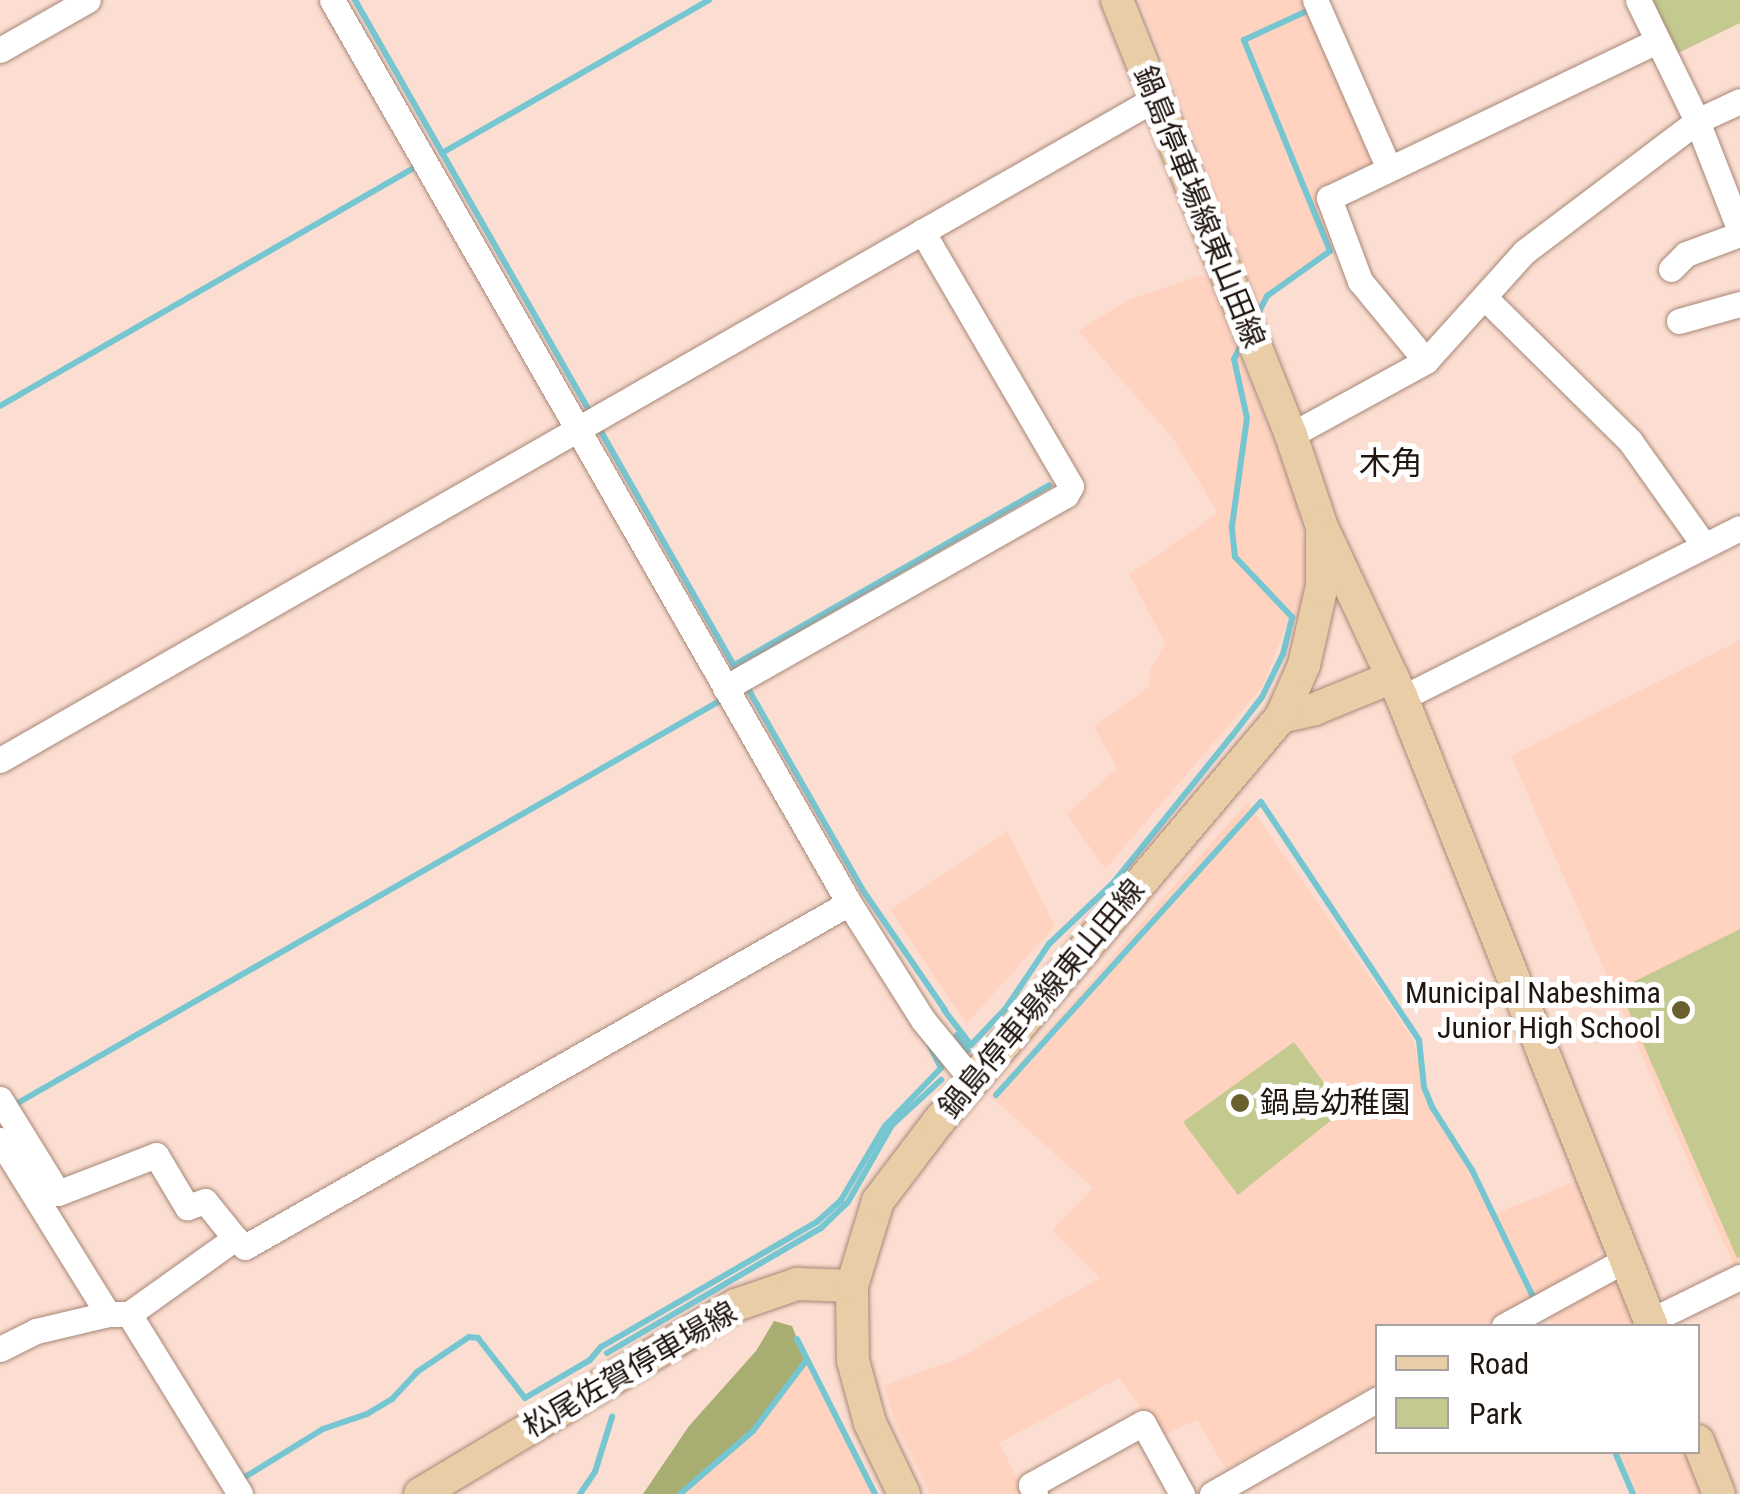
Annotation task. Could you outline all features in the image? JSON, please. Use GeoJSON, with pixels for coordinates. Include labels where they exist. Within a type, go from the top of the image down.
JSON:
{"type":"FeatureCollection","features":[{"type":"Feature","properties":{"kind":"main road","name":"鍋島停車場線東山田線"},"geometry":{"type":"LineString","coordinates":[[1116,0],[1291,435],[1322,527],[1398,687],[1651,1324]]}},
{"type":"Feature","properties":{"kind":"main road","name":"鍋島停車場線東山田線"},"geometry":{"type":"LineString","coordinates":[[904,1494],[870,1423],[852,1361],[852,1286],[878,1200],[972,1081],[1281,718],[1304,665],[1322,586],[1322,527]]}},
{"type":"Feature","properties":{"kind":"main road"},"geometry":{"type":"LineString","coordinates":[[1281,718],[1398,687]]}},
{"type":"Feature","properties":{"kind":"main road","name":"松尾佐賀停車場線"},"geometry":{"type":"LineString","coordinates":[[420,1494],[736,1305],[798,1284],[852,1286]]}},
{"type":"Feature","properties":{"kind":"main road"},"geometry":{"type":"LineString","coordinates":[[1700,1446],[1718,1494]]}},
{"type":"Feature","properties":{"kind":"street"},"geometry":{"type":"LineString","coordinates":[[0,50],[88,0]]}},
{"type":"Feature","properties":{"kind":"street"},"geometry":{"type":"LineString","coordinates":[[332,0],[850,903],[924,1020],[972,1081]]}},
{"type":"Feature","properties":{"kind":"street"},"geometry":{"type":"LineString","coordinates":[[1638,0],[1697,121],[1738,220],[1671,268]]}},
{"type":"Feature","properties":{"kind":"street"},"geometry":{"type":"LineString","coordinates":[[1317,6],[1388,166]]}},
{"type":"Feature","properties":{"kind":"street"},"geometry":{"type":"LineString","coordinates":[[1426,361],[1360,281],[1328,198],[1388,166],[1657,41]]}},
{"type":"Feature","properties":{"kind":"street"},"geometry":{"type":"LineString","coordinates":[[0,760],[1156,98]]}},
{"type":"Feature","properties":{"kind":"street"},"geometry":{"type":"LineString","coordinates":[[1291,435],[1426,361],[1524,252],[1697,121],[1740,101]]}},
{"type":"Feature","properties":{"kind":"street"},"geometry":{"type":"LineString","coordinates":[[725,688],[1066,495],[1071,486],[922,231]]}},
{"type":"Feature","properties":{"kind":"street"},"geometry":{"type":"LineString","coordinates":[[1485,298],[1630,440],[1704,546]]}},
{"type":"Feature","properties":{"kind":"street"},"geometry":{"type":"LineString","coordinates":[[1679,322],[1740,304]]}},
{"type":"Feature","properties":{"kind":"street"},"geometry":{"type":"LineString","coordinates":[[1398,687],[1740,528]]}},
{"type":"Feature","properties":{"kind":"street"},"geometry":{"type":"LineString","coordinates":[[0,1099],[58,1192],[156,1155],[187,1207],[205,1200],[245,1248],[850,903]]}},
{"type":"Feature","properties":{"kind":"street"},"geometry":{"type":"LineString","coordinates":[[0,1140],[240,1494]]}},
{"type":"Feature","properties":{"kind":"street"},"geometry":{"type":"LineString","coordinates":[[0,1350],[36,1331],[118,1314],[235,1238]]}},
{"type":"Feature","properties":{"kind":"street"},"geometry":{"type":"LineString","coordinates":[[1508,1324],[1623,1261]]}},
{"type":"Feature","properties":{"kind":"street"},"geometry":{"type":"LineString","coordinates":[[1651,1324],[1740,1277]]}},
{"type":"Feature","properties":{"kind":"street"},"geometry":{"type":"LineString","coordinates":[[1212,1494],[1375,1401]]}},
{"type":"Feature","properties":{"kind":"street"},"geometry":{"type":"LineString","coordinates":[[1035,1494],[1031,1486],[1143,1424],[1182,1494]]}},
{"type":"Feature","properties":{"kind":"shaded area"},"geometry":{"type":"Polygon","coordinates":[[[1140,0],[1302,0],[1380,163],[1321,194],[1339,242],[1258,303],[1140,0]]]}},
{"type":"Feature","properties":{"kind":"shaded area"},"geometry":{"type":"Polygon","coordinates":[[[1207,276],[1295,495],[1307,562],[1300,616],[1286,626],[1262,687],[1105,869],[1067,814],[1117,768],[1094,727],[1150,686],[1150,671],[1165,643],[1129,574],[1218,513],[1172,437],[1078,331],[1126,301],[1207,276]]]}},
{"type":"Feature","properties":{"kind":"shaded area","name":"Municipal Nabeshima Junior High School"},"geometry":{"type":"Polygon","coordinates":[[[1740,640],[1740,1263],[1734,1266],[1511,756],[1740,640]]]}},
{"type":"Feature","properties":{"kind":"shaded area"},"geometry":{"type":"Polygon","coordinates":[[[1247,802],[1411,1036],[1432,1107],[1493,1215],[1583,1178],[1608,1244],[1579,1271],[1485,1324],[1375,1324],[1375,1385],[1226,1469],[1197,1420],[1161,1436],[1119,1378],[999,1443],[1026,1494],[930,1494],[893,1418],[884,1385],[955,1360],[1100,1278],[1052,1230],[1093,1188],[990,1096],[1247,802]]]}},
{"type":"Feature","properties":{"kind":"shaded area"},"geometry":{"type":"Polygon","coordinates":[[[1007,831],[1055,926],[966,1024],[890,910],[1007,831]]]}},
{"type":"Feature","properties":{"kind":"shaded area"},"geometry":{"type":"Polygon","coordinates":[[[1623,1279],[1640,1324],[1553,1324],[1546,1311],[1590,1284],[1623,1279]]]}},
{"type":"Feature","properties":{"kind":"shaded area"},"geometry":{"type":"Polygon","coordinates":[[[806,1360],[876,1494],[682,1494],[757,1429],[806,1360]]]}},
{"type":"Feature","properties":{"kind":"shaded area"},"geometry":{"type":"Polygon","coordinates":[[[1619,1454],[1691,1454],[1707,1494],[1636,1494],[1619,1454]]]}},
{"type":"Feature","properties":{"kind":"green space"},"geometry":{"type":"Polygon","coordinates":[[[1645,0],[1740,0],[1740,23],[1670,57],[1645,0]]]}},
{"type":"Feature","properties":{"kind":"green space"},"geometry":{"type":"Polygon","coordinates":[[[1740,929],[1740,1257],[1737,1258],[1619,989],[1740,929]]]}},
{"type":"Feature","properties":{"kind":"green space"},"geometry":{"type":"Polygon","coordinates":[[[1294,1042],[1344,1110],[1238,1195],[1183,1122],[1294,1042]]]}},
{"type":"Feature","properties":{"kind":"green space"},"geometry":{"type":"Polygon","coordinates":[[[774,1321],[792,1326],[806,1361],[753,1431],[680,1494],[643,1494],[689,1426],[756,1351],[774,1321]]]}},
{"type":"Feature","properties":{"kind":"waterway"},"geometry":{"type":"LineString","coordinates":[[355,0],[589,410]]}},
{"type":"Feature","properties":{"kind":"waterway"},"geometry":{"type":"LineString","coordinates":[[442,153],[709,0]]}},
{"type":"Feature","properties":{"kind":"waterway"},"geometry":{"type":"LineString","coordinates":[[1256,317],[1267,296],[1330,251],[1244,40],[1311,9]]}},
{"type":"Feature","properties":{"kind":"waterway"},"geometry":{"type":"LineString","coordinates":[[0,406],[414,168]]}},
{"type":"Feature","properties":{"kind":"waterway"},"geometry":{"type":"LineString","coordinates":[[944,1010],[971,1045],[1006,1008],[1049,944],[1114,882],[1232,736],[1262,697],[1283,654],[1292,617],[1235,557],[1232,526],[1247,418],[1234,359],[1241,346]]}},
{"type":"Feature","properties":{"kind":"waterway"},"geometry":{"type":"LineString","coordinates":[[599,428],[734,666]]}},
{"type":"Feature","properties":{"kind":"waterway"},"geometry":{"type":"LineString","coordinates":[[734,665],[1049,485]]}},
{"type":"Feature","properties":{"kind":"waterway"},"geometry":{"type":"LineString","coordinates":[[747,687],[862,889],[945,1010]]}},
{"type":"Feature","properties":{"kind":"waterway"},"geometry":{"type":"LineString","coordinates":[[16,1104],[718,702]]}},
{"type":"Feature","properties":{"kind":"waterway"},"geometry":{"type":"LineString","coordinates":[[996,1095],[1261,802],[1419,1040],[1424,1087],[1432,1107],[1472,1170],[1536,1303]]}},
{"type":"Feature","properties":{"kind":"waterway"},"geometry":{"type":"LineString","coordinates":[[957,1035],[968,1051]]}},
{"type":"Feature","properties":{"kind":"waterway"},"geometry":{"type":"LineString","coordinates":[[245,1477],[323,1429],[367,1414],[392,1399],[417,1372],[469,1337],[478,1338],[525,1398],[590,1360],[601,1347],[818,1221],[841,1200],[885,1126],[941,1068],[930,1046]]}},
{"type":"Feature","properties":{"kind":"waterway"},"geometry":{"type":"LineString","coordinates":[[607,1353],[821,1228],[848,1202],[892,1125],[941,1080]]}},
{"type":"Feature","properties":{"kind":"waterway"},"geometry":{"type":"LineString","coordinates":[[797,1339],[875,1494]]}},
{"type":"Feature","properties":{"kind":"waterway"},"geometry":{"type":"LineString","coordinates":[[680,1494],[753,1431],[806,1361]]}},
{"type":"Feature","properties":{"kind":"waterway"},"geometry":{"type":"LineString","coordinates":[[580,1494],[595,1472],[612,1417]]}},
{"type":"Feature","properties":{"kind":"waterway"},"geometry":{"type":"LineString","coordinates":[[1616,1454],[1633,1494]]}},
{"type":"Feature","properties":{"kind":"place","name":"Municipal Nabeshima Junior High School"},"geometry":{"type":"Point","coordinates":[1681,1010]}},
{"type":"Feature","properties":{"kind":"place","name":"鍋島幼稚園"},"geometry":{"type":"Point","coordinates":[1240,1103]}},
{"type":"Feature","properties":{"kind":"district","name":"木角"},"geometry":{"type":"Point","coordinates":[1391,463]}}]}
